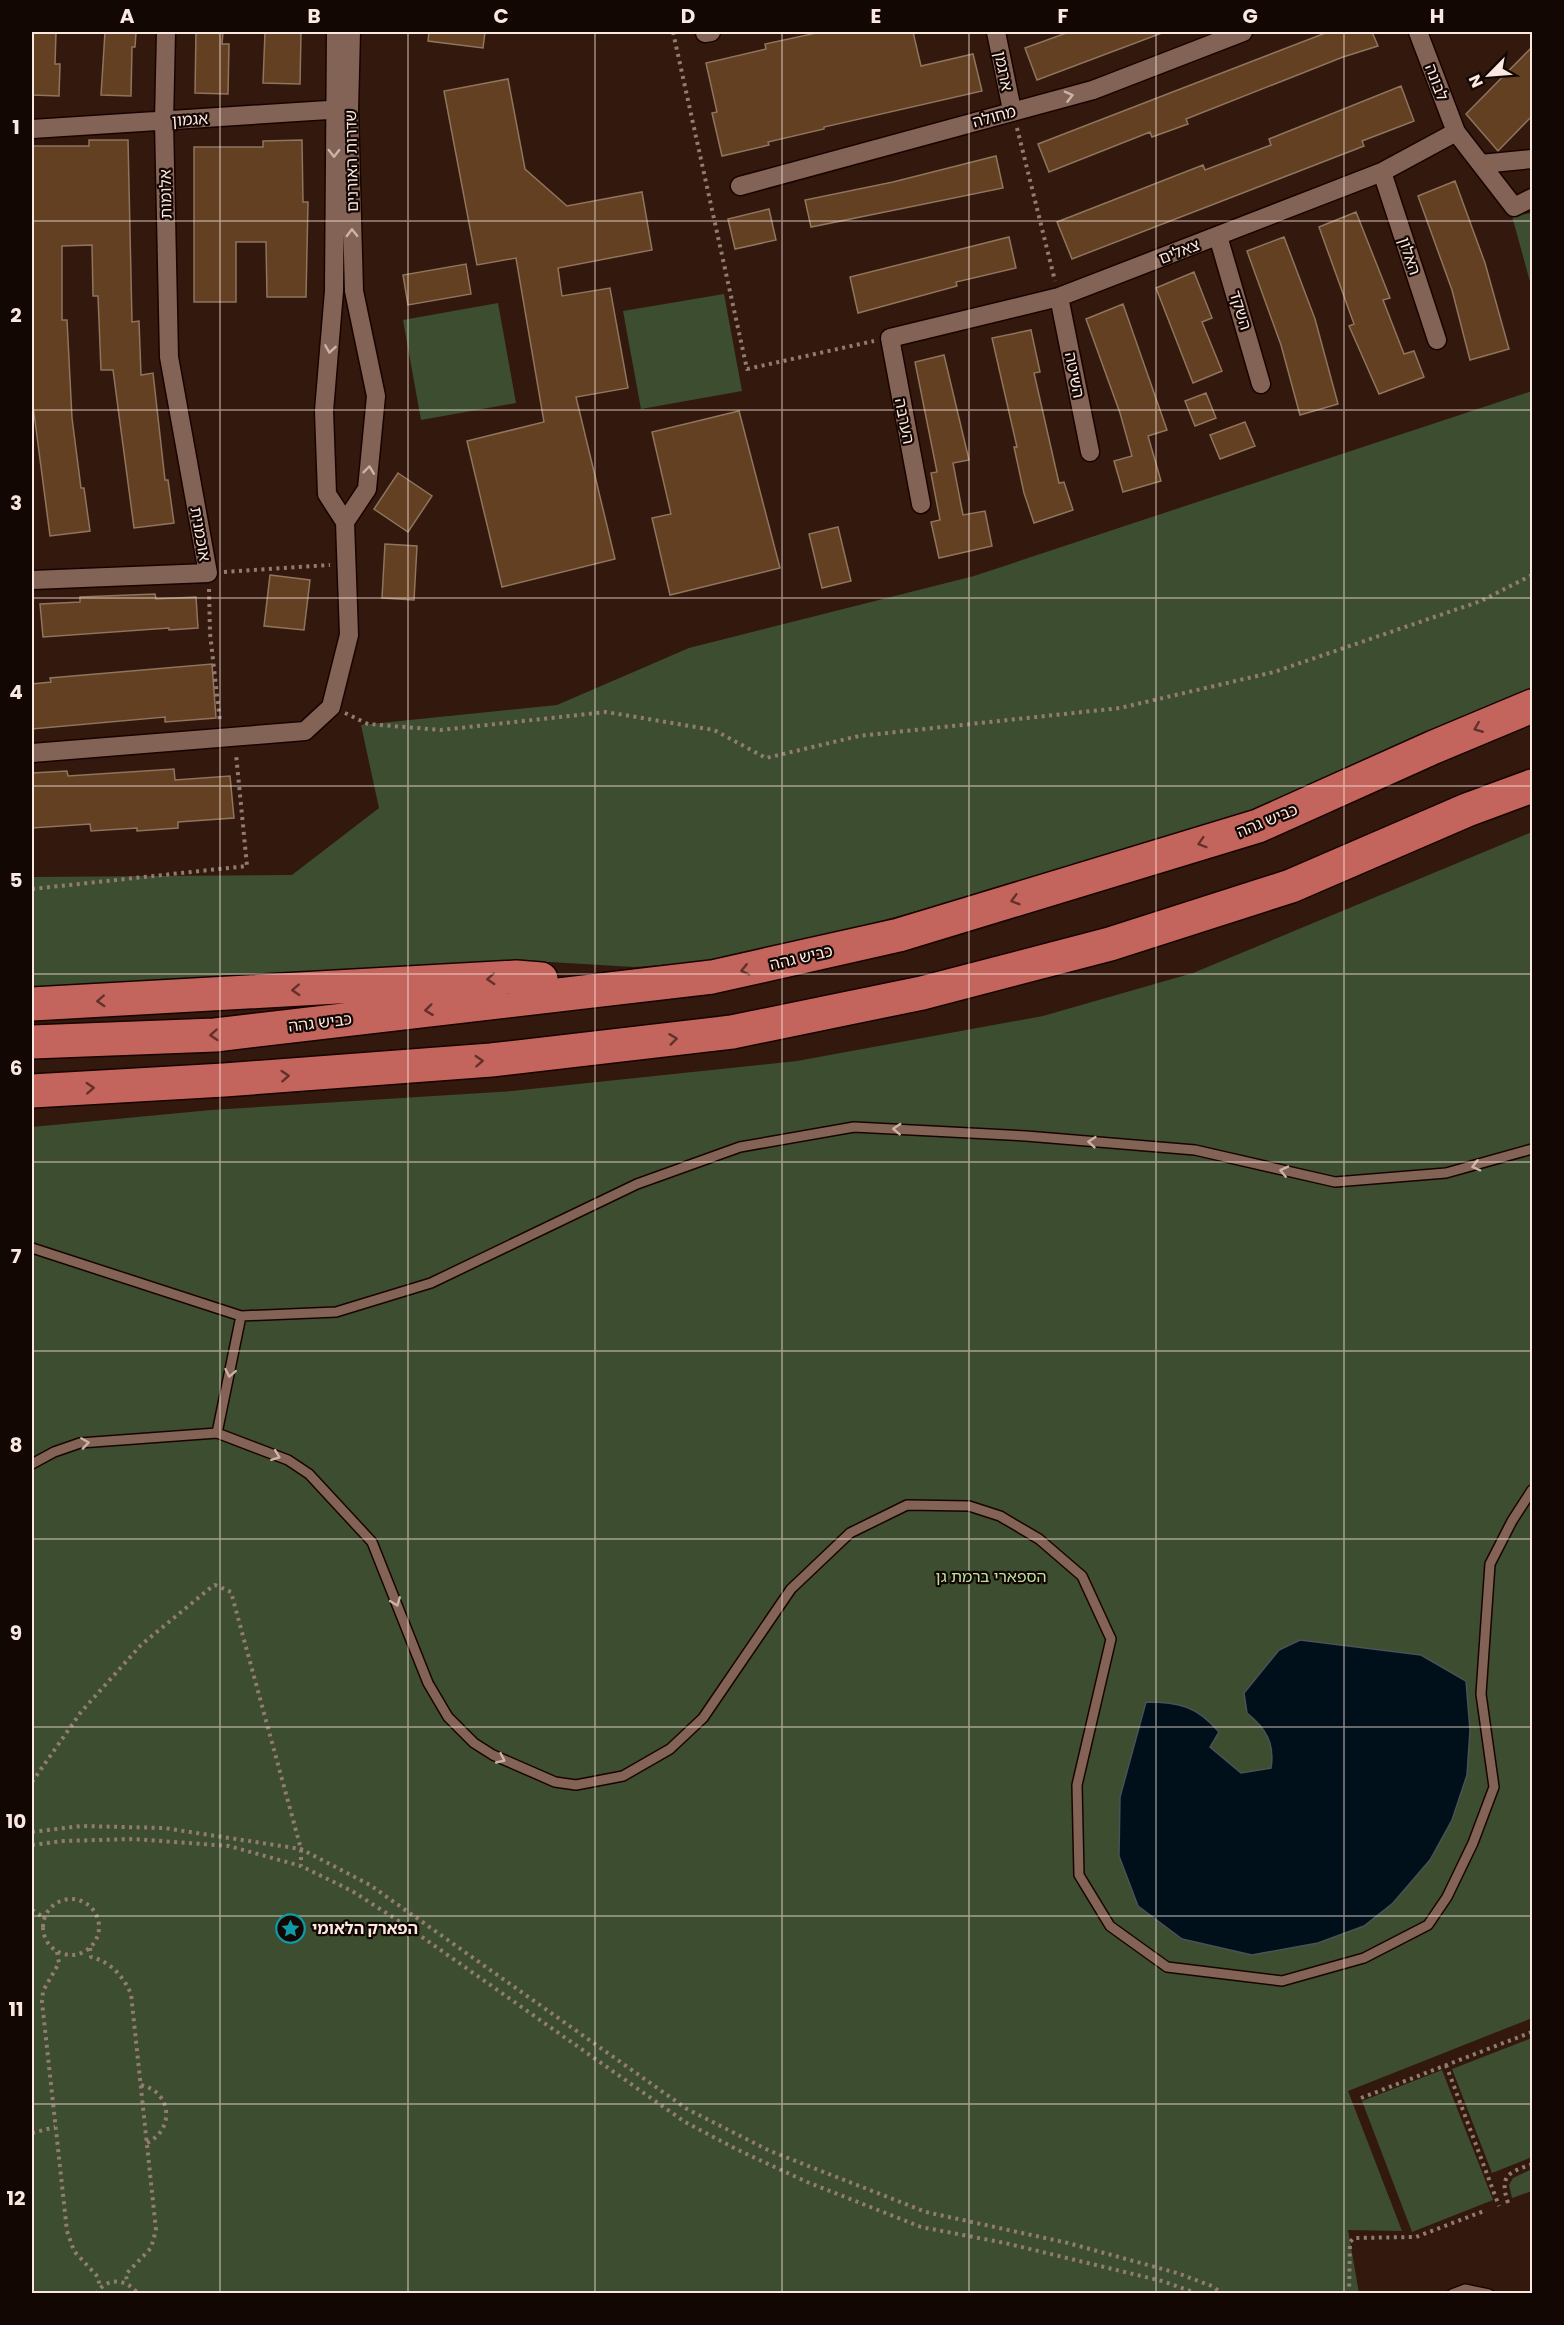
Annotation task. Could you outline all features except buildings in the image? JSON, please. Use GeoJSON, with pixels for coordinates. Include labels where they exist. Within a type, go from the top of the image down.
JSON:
{"type":"FeatureCollection","features":[{"type":"Feature","properties":{"kind":"highway","name":"כביש גהה"},"geometry":{"type":"LineString","coordinates":[[32,1042],[215,1035],[712,977],[899,935],[1258,826],[1434,747],[1533,706]]}},
{"type":"Feature","properties":{"kind":"highway"},"geometry":{"type":"LineString","coordinates":[[32,1091],[224,1080],[491,1060],[732,1032],[922,993],[1110,944],[1291,886],[1467,810],[1533,786]]}},
{"type":"Feature","properties":{"kind":"highway"},"geometry":{"type":"LineString","coordinates":[[32,1005],[516,977],[633,986]]}},
{"type":"Feature","properties":{"kind":"street","name":"אלומות"},"geometry":{"type":"LineString","coordinates":[[166,32],[164,121],[169,357]]}},
{"type":"Feature","properties":{"kind":"street","name":"שדרות האורנים"},"geometry":{"type":"LineString","coordinates":[[336,32],[341,109],[354,291],[376,396],[367,489],[345,522],[327,494],[324,411],[334,291],[341,109],[351,32]]}},
{"type":"Feature","properties":{"kind":"street","name":"ארגמן"},"geometry":{"type":"LineString","coordinates":[[996,32],[1012,110]]}},
{"type":"Feature","properties":{"kind":"street","name":"מחולה"},"geometry":{"type":"LineString","coordinates":[[740,186],[1012,110],[1093,90],[1243,32]]}},
{"type":"Feature","properties":{"kind":"street","name":"לבונה"},"geometry":{"type":"LineString","coordinates":[[1418,32],[1456,132],[1514,207],[1533,198]]}},
{"type":"Feature","properties":{"kind":"street","name":"אגמון"},"geometry":{"type":"LineString","coordinates":[[32,129],[341,109]]}},
{"type":"Feature","properties":{"kind":"street","name":"צאלים"},"geometry":{"type":"LineString","coordinates":[[890,338],[1059,297],[1382,172],[1456,132]]}},
{"type":"Feature","properties":{"kind":"street"},"geometry":{"type":"LineString","coordinates":[[1481,164],[1533,159]]}},
{"type":"Feature","properties":{"kind":"street","name":"האלון"},"geometry":{"type":"LineString","coordinates":[[1382,172],[1437,340]]}},
{"type":"Feature","properties":{"kind":"street","name":"השקד"},"geometry":{"type":"LineString","coordinates":[[1218,236],[1261,384]]}},
{"type":"Feature","properties":{"kind":"street","name":"השיטה"},"geometry":{"type":"LineString","coordinates":[[1059,297],[1090,452]]}},
{"type":"Feature","properties":{"kind":"street","name":"הערבה"},"geometry":{"type":"LineString","coordinates":[[890,338],[921,504]]}},
{"type":"Feature","properties":{"kind":"street","name":"אוכמנית"},"geometry":{"type":"LineString","coordinates":[[32,580],[208,573],[169,357]]}},
{"type":"Feature","properties":{"kind":"street"},"geometry":{"type":"LineString","coordinates":[[32,753],[305,731],[331,707],[349,635],[345,522]]}},
{"type":"Feature","properties":{"kind":"lane"},"geometry":{"type":"LineString","coordinates":[[32,1248],[241,1316],[336,1312],[421,1286],[637,1184],[740,1147],[855,1126],[1026,1136],[1195,1150],[1335,1182],[1446,1173],[1533,1149]]}},
{"type":"Feature","properties":{"kind":"lane"},"geometry":{"type":"LineString","coordinates":[[218,1433],[241,1316]]}},
{"type":"Feature","properties":{"kind":"lane"},"geometry":{"type":"LineString","coordinates":[[32,1464],[54,1452],[80,1443],[218,1433],[288,1460],[309,1474],[372,1542],[428,1683],[448,1717],[474,1743],[493,1755],[555,1782],[576,1785],[623,1776],[670,1749],[703,1718],[791,1588],[850,1533],[907,1504],[969,1506],[1000,1516],[1039,1539],[1082,1576],[1111,1639],[1077,1785],[1079,1875],[1110,1926],[1167,1967],[1282,1982],[1364,1958],[1428,1925],[1447,1897],[1473,1844],[1494,1787],[1481,1694],[1490,1564],[1512,1521],[1533,1490]]}},
{"type":"Feature","properties":{"kind":"lane"},"geometry":{"type":"LineString","coordinates":[[1452,2294],[1465,2289],[1489,2294]]}},
{"type":"Feature","properties":{"kind":"path"},"geometry":{"type":"LineString","coordinates":[[673,32],[747,369],[890,338]]}},
{"type":"Feature","properties":{"kind":"path"},"geometry":{"type":"LineString","coordinates":[[1012,110],[1059,297]]}},
{"type":"Feature","properties":{"kind":"path"},"geometry":{"type":"LineString","coordinates":[[32,889],[247,866],[210,633],[208,573],[346,563]]}},
{"type":"Feature","properties":{"kind":"path"},"geometry":{"type":"LineString","coordinates":[[331,707],[368,724],[441,730],[606,712],[714,730],[766,758],[859,736],[1120,708],[1274,672],[1481,601],[1533,575]]}},
{"type":"Feature","properties":{"kind":"path"},"geometry":{"type":"LineString","coordinates":[[32,1782],[81,1712],[141,1645],[209,1589],[215,1585],[225,1587],[231,1592],[301,1849],[301,1866]]}},
{"type":"Feature","properties":{"kind":"path"},"geometry":{"type":"LineString","coordinates":[[32,1832],[81,1826],[164,1828],[301,1849],[370,1885],[687,2109],[770,2151],[926,2212],[1068,2243],[1177,2273],[1212,2286],[1223,2294]]}},
{"type":"Feature","properties":{"kind":"path"},"geometry":{"type":"LineString","coordinates":[[32,1845],[63,1841],[134,1839],[229,1846],[301,1866],[352,1891],[685,2122],[738,2150],[807,2182],[921,2227],[1005,2243],[1162,2281],[1198,2294]]}},
{"type":"Feature","properties":{"kind":"path"},"geometry":{"type":"LineString","coordinates":[[100,2288],[98,2277],[74,2251],[67,2231],[42,2002],[43,1991],[59,1963],[57,1952],[46,1938],[45,1918],[54,1906],[72,1899],[89,1906],[99,1923],[99,1932],[90,1948],[91,1957],[100,1959],[122,1976],[130,1994],[156,2230],[151,2248],[126,2274],[127,2283]]}},
{"type":"Feature","properties":{"kind":"path"},"geometry":{"type":"LineString","coordinates":[[32,1910],[45,1918]]}},
{"type":"Feature","properties":{"kind":"path"},"geometry":{"type":"LineString","coordinates":[[57,1952],[74,1955],[90,1948]]}},
{"type":"Feature","properties":{"kind":"path"},"geometry":{"type":"LineString","coordinates":[[1361,2098],[1533,2032]]}},
{"type":"Feature","properties":{"kind":"path"},"geometry":{"type":"LineString","coordinates":[[1446,2065],[1499,2206]]}},
{"type":"Feature","properties":{"kind":"path"},"geometry":{"type":"LineString","coordinates":[[141,2085],[149,2087],[160,2096],[166,2119],[160,2135],[147,2143]]}},
{"type":"Feature","properties":{"kind":"path"},"geometry":{"type":"LineString","coordinates":[[32,2133],[56,2127]]}},
{"type":"Feature","properties":{"kind":"path"},"geometry":{"type":"LineString","coordinates":[[1508,2202],[1503,2186],[1505,2180],[1510,2173],[1533,2164]]}},
{"type":"Feature","properties":{"kind":"path"},"geometry":{"type":"LineString","coordinates":[[1349,2294],[1350,2242],[1354,2238],[1416,2237],[1484,2211]]}},
{"type":"Feature","properties":{"kind":"path"},"geometry":{"type":"LineString","coordinates":[[96,2294],[100,2288],[112,2281],[127,2283],[138,2294]]}},
{"type":"Feature","properties":{"kind":"green space"},"geometry":{"type":"Polygon","coordinates":[[[1532,213],[1532,289],[1512,216],[1532,213]]]}},
{"type":"Feature","properties":{"kind":"green space"},"geometry":{"type":"Polygon","coordinates":[[[724,294],[742,391],[641,409],[623,311],[724,294]]]}},
{"type":"Feature","properties":{"kind":"green space"},"geometry":{"type":"Polygon","coordinates":[[[498,303],[516,403],[421,420],[403,320],[498,303]]]}},
{"type":"Feature","properties":{"kind":"green space"},"geometry":{"type":"Polygon","coordinates":[[[1532,391],[1532,694],[1309,785],[1215,829],[742,959],[634,967],[516,960],[32,988],[32,877],[292,875],[379,808],[361,725],[557,705],[689,648],[974,576],[1532,391]]]}},
{"type":"Feature","properties":{"kind":"green space","name":"הספארי ברמת גן"},"geometry":{"type":"Polygon","coordinates":[[[1532,832],[1532,2018],[1348,2091],[1402,2231],[1348,2230],[1359,2293],[32,2294],[32,1127],[211,1110],[512,1091],[797,1061],[1043,1016],[1193,973],[1532,832]]]}},
{"type":"Feature","properties":{"kind":"green space"},"geometry":{"type":"Polygon","coordinates":[[[1532,2038],[1532,2157],[1492,2173],[1452,2069],[1532,2038]]]}},
{"type":"Feature","properties":{"kind":"green space"},"geometry":{"type":"Polygon","coordinates":[[[1442,2070],[1493,2200],[1412,2232],[1362,2101],[1442,2070]]]}},
{"type":"Feature","properties":{"kind":"green space"},"geometry":{"type":"Polygon","coordinates":[[[1532,2169],[1532,2191],[1512,2198],[1509,2185],[1513,2178],[1532,2169]]]}},
{"type":"Feature","properties":{"kind":"water"},"geometry":{"type":"Polygon","coordinates":[[[1300,1640],[1421,1655],[1466,1681],[1470,1730],[1467,1775],[1452,1820],[1430,1860],[1393,1903],[1364,1926],[1318,1943],[1252,1955],[1182,1939],[1138,1906],[1119,1856],[1120,1797],[1146,1702],[1187,1707],[1203,1716],[1219,1732],[1210,1747],[1241,1773],[1271,1768],[1272,1751],[1268,1737],[1247,1713],[1244,1693],[1279,1650],[1300,1640]]]}},
{"type":"Feature","properties":{"kind":"place","name":"הפארק הלאומי"},"geometry":{"type":"Point","coordinates":[291,1928]}}]}
